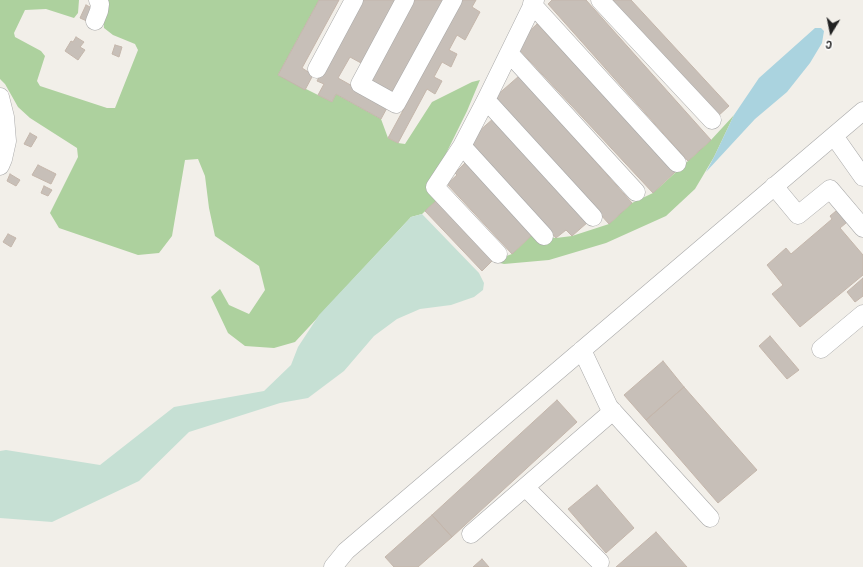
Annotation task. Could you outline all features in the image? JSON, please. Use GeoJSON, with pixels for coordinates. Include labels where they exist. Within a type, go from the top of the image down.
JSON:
{"type":"FeatureCollection","features":[{"type":"Feature","properties":{"kind":"street"},"geometry":{"type":"LineString","coordinates":[[95,21],[100,4],[98,0]]}},
{"type":"Feature","properties":{"kind":"street"},"geometry":{"type":"LineString","coordinates":[[317,69],[354,0]]}},
{"type":"Feature","properties":{"kind":"street"},"geometry":{"type":"LineString","coordinates":[[405,0],[360,84],[396,104],[453,0]]}},
{"type":"Feature","properties":{"kind":"street"},"geometry":{"type":"LineString","coordinates":[[600,0],[712,120]]}},
{"type":"Feature","properties":{"kind":"street"},"geometry":{"type":"LineString","coordinates":[[498,254],[436,187],[462,146],[534,2],[677,163]]}},
{"type":"Feature","properties":{"kind":"street"},"geometry":{"type":"LineString","coordinates":[[509,53],[636,192]]}},
{"type":"Feature","properties":{"kind":"street"},"geometry":{"type":"LineString","coordinates":[[0,97],[6,117],[7,141],[3,160],[0,166]]}},
{"type":"Feature","properties":{"kind":"street"},"geometry":{"type":"LineString","coordinates":[[486,100],[593,218]]}},
{"type":"Feature","properties":{"kind":"street"},"geometry":{"type":"LineString","coordinates":[[333,567],[582,350],[863,111]]}},
{"type":"Feature","properties":{"kind":"street"},"geometry":{"type":"LineString","coordinates":[[834,136],[863,178]]}},
{"type":"Feature","properties":{"kind":"street"},"geometry":{"type":"LineString","coordinates":[[462,146],[544,236]]}},
{"type":"Feature","properties":{"kind":"street"},"geometry":{"type":"LineString","coordinates":[[774,186],[798,215],[830,188],[863,228]]}},
{"type":"Feature","properties":{"kind":"street"},"geometry":{"type":"LineString","coordinates":[[821,349],[863,314]]}},
{"type":"Feature","properties":{"kind":"street"},"geometry":{"type":"LineString","coordinates":[[582,350],[609,406],[710,518]]}},
{"type":"Feature","properties":{"kind":"street"},"geometry":{"type":"LineString","coordinates":[[470,534],[613,411]]}},
{"type":"Feature","properties":{"kind":"street"},"geometry":{"type":"LineString","coordinates":[[525,487],[600,562]]}},
{"type":"Feature","properties":{"kind":"green space"},"geometry":{"type":"Polygon","coordinates":[[[0,0],[79,0],[78,13],[74,18],[46,9],[25,10],[14,33],[15,37],[41,51],[45,56],[37,81],[40,86],[107,108],[115,108],[138,50],[135,44],[113,35],[104,28],[103,17],[106,0],[319,0],[278,75],[332,102],[336,94],[381,119],[388,138],[398,143],[405,144],[432,102],[472,82],[480,80],[467,111],[436,174],[436,201],[422,214],[411,217],[295,342],[274,348],[245,346],[228,333],[211,297],[220,289],[229,305],[249,314],[265,290],[259,266],[215,236],[209,208],[205,176],[198,159],[185,160],[172,236],[159,253],[138,255],[59,228],[50,213],[78,157],[77,148],[30,118],[18,107],[5,84],[0,79],[0,0]]]}},
{"type":"Feature","properties":{"kind":"green space"},"geometry":{"type":"Polygon","coordinates":[[[734,115],[714,157],[695,189],[666,216],[606,243],[549,260],[504,264],[492,261],[512,254],[532,235],[556,238],[572,236],[609,224],[632,203],[653,193],[711,140],[734,115]]]}},
{"type":"Feature","properties":{"kind":"green space"},"geometry":{"type":"Polygon","coordinates":[[[422,214],[479,273],[484,283],[483,290],[474,297],[451,305],[420,309],[397,319],[374,336],[344,371],[308,398],[280,403],[189,432],[139,481],[52,522],[0,518],[0,451],[6,450],[100,465],[174,407],[264,391],[291,365],[298,347],[319,315],[411,217],[422,214]]]}},
{"type":"Feature","properties":{"kind":"water"},"geometry":{"type":"Polygon","coordinates":[[[815,28],[821,28],[824,31],[822,43],[810,63],[787,92],[755,119],[706,172],[734,115],[759,78],[815,28]]]}},
{"type":"Feature","properties":{"kind":"building"},"geometry":{"type":"Polygon","coordinates":[[[319,0],[339,0],[302,68],[313,75],[305,90],[278,75],[319,0]]]}},
{"type":"Feature","properties":{"kind":"building"},"geometry":{"type":"Polygon","coordinates":[[[362,0],[395,0],[361,63],[350,57],[338,78],[388,106],[381,119],[336,94],[332,102],[318,95],[324,84],[317,81],[362,0]]]}},
{"type":"Feature","properties":{"kind":"building"},"geometry":{"type":"Polygon","coordinates":[[[415,0],[444,0],[391,94],[370,83],[415,0]]]}},
{"type":"Feature","properties":{"kind":"building"},"geometry":{"type":"Polygon","coordinates":[[[463,0],[476,0],[472,7],[480,12],[465,40],[457,35],[449,50],[457,54],[451,67],[442,62],[434,77],[442,81],[435,94],[427,89],[398,143],[388,138],[463,0]]]}},
{"type":"Feature","properties":{"kind":"building"},"geometry":{"type":"Polygon","coordinates":[[[552,0],[586,0],[711,140],[688,161],[548,4],[552,0]]]}},
{"type":"Feature","properties":{"kind":"building"},"geometry":{"type":"Polygon","coordinates":[[[609,0],[631,0],[729,106],[717,117],[609,0]]]}},
{"type":"Feature","properties":{"kind":"building"},"geometry":{"type":"Polygon","coordinates":[[[86,5],[94,9],[89,22],[80,18],[86,5]]]}},
{"type":"Feature","properties":{"kind":"building"},"geometry":{"type":"Polygon","coordinates":[[[537,24],[675,172],[653,193],[515,45],[537,24]]]}},
{"type":"Feature","properties":{"kind":"building"},"geometry":{"type":"Polygon","coordinates":[[[76,37],[84,42],[80,47],[85,50],[78,60],[65,51],[71,41],[73,42],[76,37]]]}},
{"type":"Feature","properties":{"kind":"building"},"geometry":{"type":"Polygon","coordinates":[[[115,45],[122,47],[119,57],[112,54],[115,45]]]}},
{"type":"Feature","properties":{"kind":"building"},"geometry":{"type":"Polygon","coordinates":[[[519,76],[632,203],[609,224],[495,97],[519,76]]]}},
{"type":"Feature","properties":{"kind":"building"},"geometry":{"type":"Polygon","coordinates":[[[494,118],[588,222],[572,236],[566,230],[556,238],[469,140],[494,118]]]}},
{"type":"Feature","properties":{"kind":"building"},"geometry":{"type":"Polygon","coordinates":[[[30,133],[37,137],[31,147],[24,144],[30,133]]]}},
{"type":"Feature","properties":{"kind":"building"},"geometry":{"type":"Polygon","coordinates":[[[465,163],[532,235],[512,254],[447,184],[457,175],[455,173],[465,163]]]}},
{"type":"Feature","properties":{"kind":"building"},"geometry":{"type":"Polygon","coordinates":[[[38,165],[56,174],[51,184],[32,175],[38,165]]]}},
{"type":"Feature","properties":{"kind":"building"},"geometry":{"type":"Polygon","coordinates":[[[10,174],[20,180],[16,186],[7,181],[10,174]]]}},
{"type":"Feature","properties":{"kind":"building"},"geometry":{"type":"Polygon","coordinates":[[[44,186],[52,190],[48,196],[41,193],[44,186]]]}},
{"type":"Feature","properties":{"kind":"building"},"geometry":{"type":"Polygon","coordinates":[[[436,201],[492,261],[482,271],[425,211],[436,201]]]}},
{"type":"Feature","properties":{"kind":"building"},"geometry":{"type":"Polygon","coordinates":[[[842,206],[852,218],[840,228],[863,255],[863,275],[800,327],[772,294],[783,285],[767,265],[786,248],[791,254],[832,219],[830,216],[842,206]]]}},
{"type":"Feature","properties":{"kind":"building"},"geometry":{"type":"Polygon","coordinates":[[[8,234],[16,238],[11,247],[3,242],[8,234]]]}},
{"type":"Feature","properties":{"kind":"building"},"geometry":{"type":"Polygon","coordinates":[[[863,278],[863,296],[855,302],[847,292],[863,278]]]}},
{"type":"Feature","properties":{"kind":"building"},"geometry":{"type":"Polygon","coordinates":[[[770,336],[799,370],[787,379],[759,346],[770,336]]]}},
{"type":"Feature","properties":{"kind":"building"},"geometry":{"type":"Polygon","coordinates":[[[663,361],[684,387],[646,420],[624,395],[663,361]]]}},
{"type":"Feature","properties":{"kind":"building"},"geometry":{"type":"Polygon","coordinates":[[[684,387],[757,470],[718,503],[646,420],[684,387]]]}},
{"type":"Feature","properties":{"kind":"building"},"geometry":{"type":"Polygon","coordinates":[[[557,400],[577,422],[452,537],[432,515],[557,400]]]}},
{"type":"Feature","properties":{"kind":"building"},"geometry":{"type":"Polygon","coordinates":[[[597,485],[634,528],[606,553],[568,509],[597,485]]]}},
{"type":"Feature","properties":{"kind":"building"},"geometry":{"type":"Polygon","coordinates":[[[432,515],[452,537],[418,567],[394,567],[385,557],[432,515]]]}},
{"type":"Feature","properties":{"kind":"building"},"geometry":{"type":"Polygon","coordinates":[[[656,532],[687,567],[616,567],[656,532]]]}},
{"type":"Feature","properties":{"kind":"building"},"geometry":{"type":"Polygon","coordinates":[[[482,559],[489,567],[473,567],[482,559]]]}}]}
